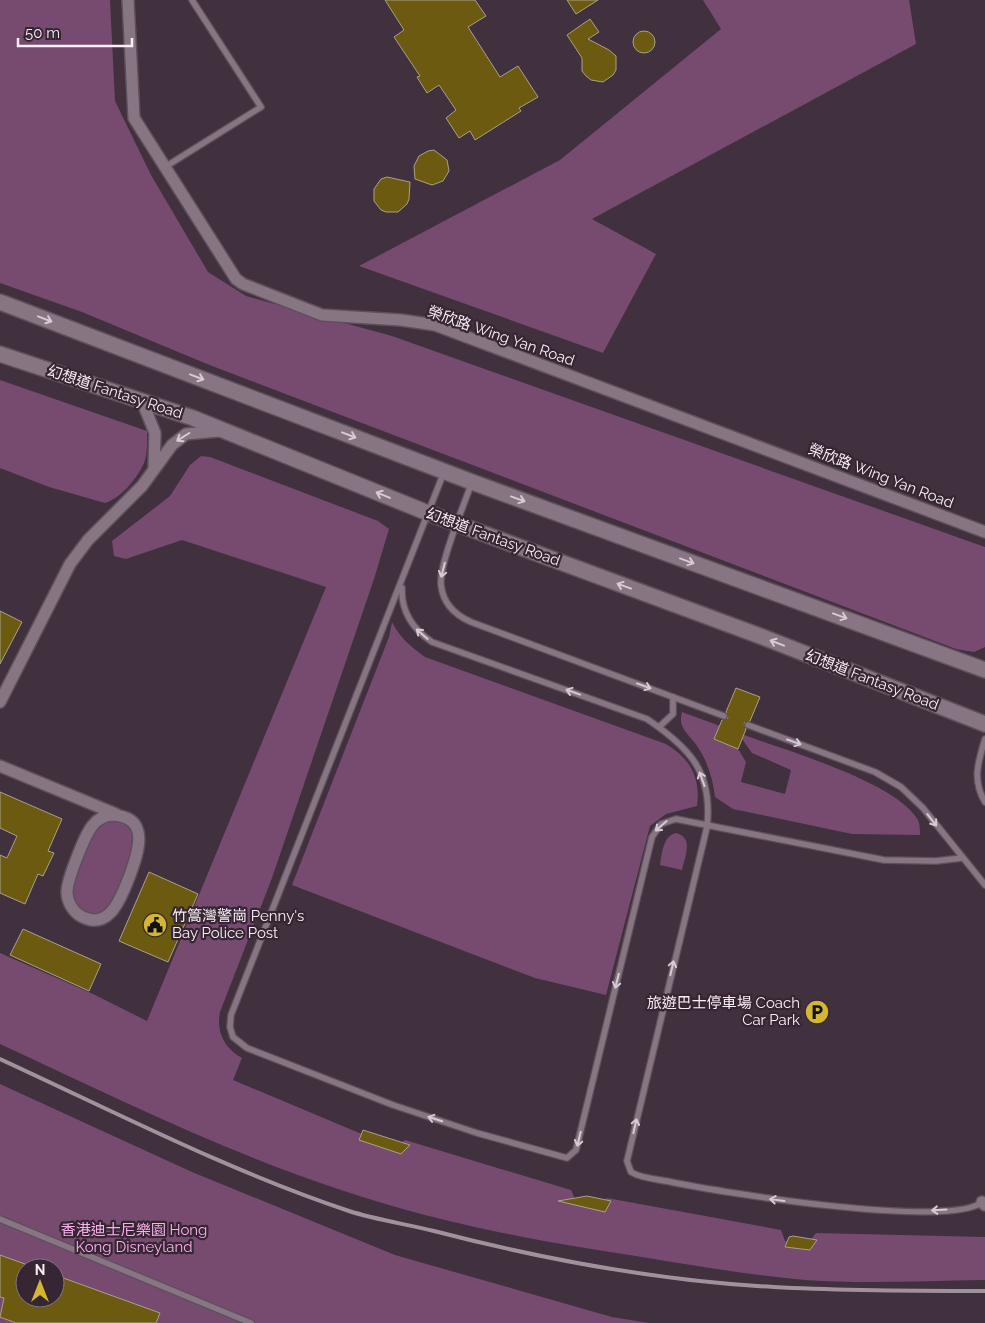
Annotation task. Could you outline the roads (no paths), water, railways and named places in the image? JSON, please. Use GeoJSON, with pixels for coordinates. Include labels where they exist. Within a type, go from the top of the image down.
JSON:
{"type":"FeatureCollection","features":[{"type":"Feature","properties":{"kind":"main road"},"geometry":{"type":"LineString","coordinates":[[0,302],[444,472],[985,670]]}},
{"type":"Feature","properties":{"kind":"main road","name":"幻想道 Fantasy Road"},"geometry":{"type":"LineString","coordinates":[[0,354],[142,400],[428,513],[751,633],[985,724]]}},
{"type":"Feature","properties":{"kind":"street","name":"榮欣路 Wing Yan Road"},"geometry":{"type":"LineString","coordinates":[[128,0],[132,108],[138,126],[236,279],[252,290],[322,316],[401,320],[435,325],[985,532]]}},
{"type":"Feature","properties":{"kind":"street"},"geometry":{"type":"LineString","coordinates":[[142,400],[155,433],[154,468]]}},
{"type":"Feature","properties":{"kind":"street"},"geometry":{"type":"LineString","coordinates":[[0,702],[70,564],[88,540],[142,486],[172,445],[186,434],[198,431],[223,431]]}},
{"type":"Feature","properties":{"kind":"street"},"geometry":{"type":"LineString","coordinates":[[0,766],[81,801],[124,817],[130,821],[139,834],[139,849],[118,904],[109,914],[99,919],[82,916],[75,912],[67,899],[68,885],[88,834],[93,824],[103,817],[109,815],[124,817]]}},
{"type":"Feature","properties":{"kind":"street"},"geometry":{"type":"LineString","coordinates":[[81,801],[89,819],[88,834]]}},
{"type":"Feature","properties":{"kind":"lane"},"geometry":{"type":"LineString","coordinates":[[164,167],[261,107],[192,0]]}},
{"type":"Feature","properties":{"kind":"lane"},"geometry":{"type":"LineString","coordinates":[[444,472],[231,1015],[230,1027],[237,1042],[295,1068],[401,1108],[539,1152],[563,1158],[571,1156],[576,1150],[652,837],[661,824],[668,820],[676,819],[706,827],[884,860],[919,862],[962,858]]}},
{"type":"Feature","properties":{"kind":"lane"},"geometry":{"type":"LineString","coordinates":[[472,482],[441,576],[441,585],[446,602],[457,615],[471,622],[724,716]]}},
{"type":"Feature","properties":{"kind":"lane"},"geometry":{"type":"LineString","coordinates":[[402,582],[401,597],[405,611],[411,623],[432,642],[647,719],[685,748],[702,777],[708,810],[706,827],[627,1161],[628,1169],[634,1174],[687,1185],[835,1207],[916,1211],[970,1208],[984,1202]]}},
{"type":"Feature","properties":{"kind":"lane"},"geometry":{"type":"LineString","coordinates":[[659,727],[673,714],[673,697]]}},
{"type":"Feature","properties":{"kind":"lane"},"geometry":{"type":"LineString","coordinates":[[748,725],[875,772],[889,779],[913,797],[985,885]]}},
{"type":"Feature","properties":{"kind":"lane"},"geometry":{"type":"LineString","coordinates":[[985,739],[976,776],[980,794],[985,802]]}},
{"type":"Feature","properties":{"kind":"lane"},"geometry":{"type":"LineString","coordinates":[[0,1220],[251,1323]]}},
{"type":"Feature","properties":{"kind":"railway"},"geometry":{"type":"LineString","coordinates":[[0,1059],[129,1120],[260,1178],[370,1217],[560,1260],[688,1280],[800,1288],[985,1291]]}},
{"type":"Feature","properties":{"kind":"place","name":"竹篙灣警崗 Penny's Bay Police Post"},"geometry":{"type":"Point","coordinates":[155,925]}},
{"type":"Feature","properties":{"kind":"place","name":"旅遊巴士停車場 Coach Car Park"},"geometry":{"type":"Point","coordinates":[817,1012]}},
{"type":"Feature","properties":{"kind":"park label","name":"香港迪士尼樂園 Hong Kong Disneyland"},"geometry":{"type":"Point","coordinates":[134,1238]}}]}
